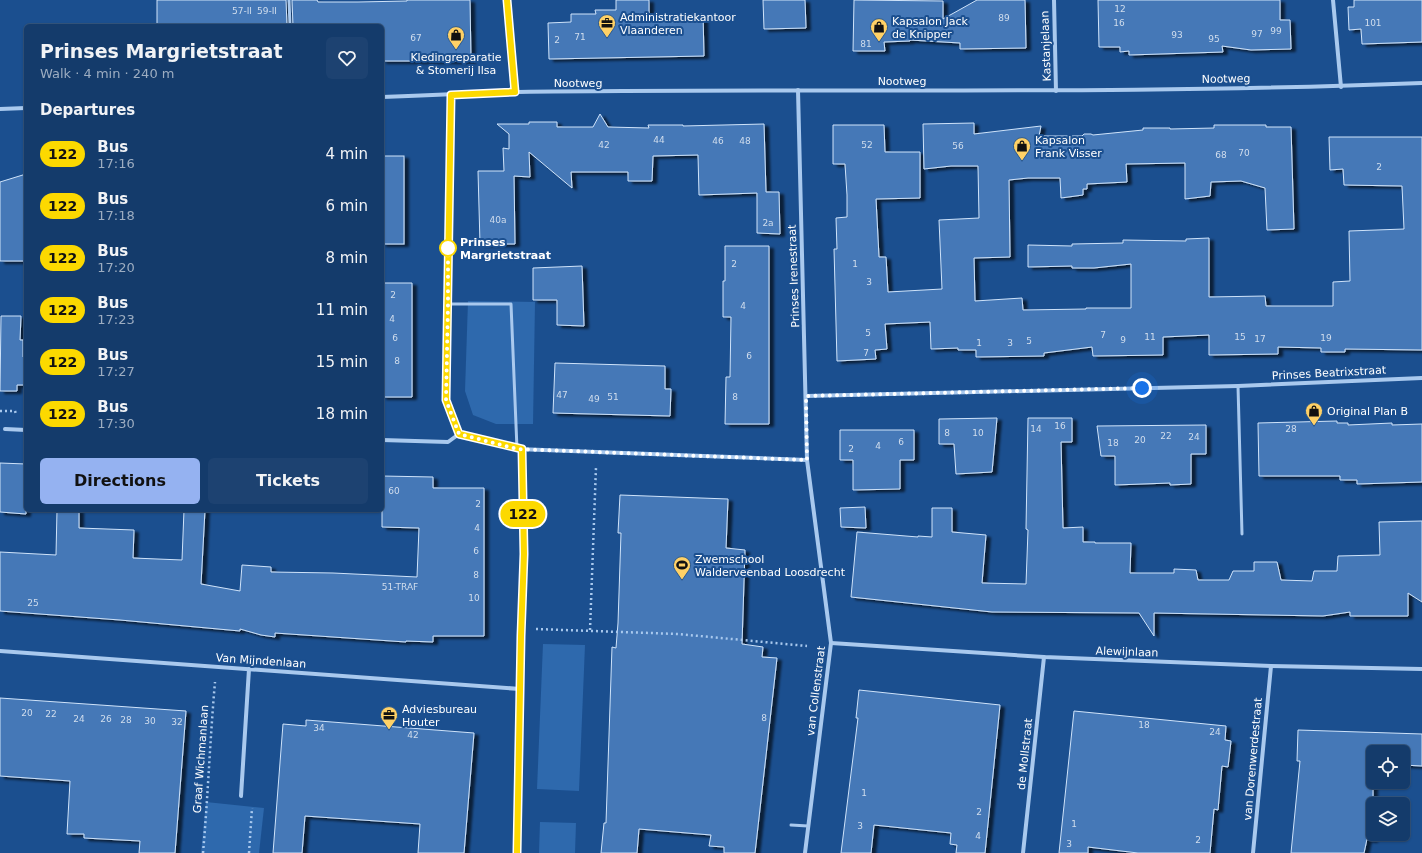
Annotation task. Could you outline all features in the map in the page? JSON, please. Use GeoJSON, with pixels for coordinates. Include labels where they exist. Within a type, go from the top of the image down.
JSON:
{"type":"FeatureCollection","features":[{"type":"Feature","properties":{"kind":"street"},"geometry":{"type":"LineString","coordinates":[[507,0],[515,92]]}},
{"type":"Feature","properties":{"kind":"street","name":"Kastanjelaan"},"geometry":{"type":"LineString","coordinates":[[1054,0],[1056,91]]}},
{"type":"Feature","properties":{"kind":"street"},"geometry":{"type":"LineString","coordinates":[[1333,0],[1341,87]]}},
{"type":"Feature","properties":{"kind":"street","name":"Nootweg"},"geometry":{"type":"LineString","coordinates":[[384,97],[515,92],[798,90],[1056,91],[1341,87],[1422,84]]}},
{"type":"Feature","properties":{"kind":"street","name":"Prinses Irenestraat"},"geometry":{"type":"LineString","coordinates":[[798,90],[807,460]]}},
{"type":"Feature","properties":{"kind":"street"},"geometry":{"type":"LineString","coordinates":[[451,95],[446,400],[459,434]]}},
{"type":"Feature","properties":{"kind":"street"},"geometry":{"type":"LineString","coordinates":[[0,109],[24,108]]}},
{"type":"Feature","properties":{"kind":"street","name":"Prinses Beatrixstraat"},"geometry":{"type":"LineString","coordinates":[[806,396],[1238,386],[1422,378]]}},
{"type":"Feature","properties":{"kind":"street"},"geometry":{"type":"LineString","coordinates":[[5,429],[24,430]]}},
{"type":"Feature","properties":{"kind":"street"},"geometry":{"type":"LineString","coordinates":[[384,440],[448,442],[459,434]]}},
{"type":"Feature","properties":{"kind":"street"},"geometry":{"type":"LineString","coordinates":[[459,434],[517,449],[807,460]]}},
{"type":"Feature","properties":{"kind":"street"},"geometry":{"type":"LineString","coordinates":[[517,853],[524,554],[522,449]]}},
{"type":"Feature","properties":{"kind":"street","name":"van Collenstraat"},"geometry":{"type":"LineString","coordinates":[[805,853],[831,643],[807,460]]}},
{"type":"Feature","properties":{"kind":"street","name":"Alewijnlaan"},"geometry":{"type":"LineString","coordinates":[[831,643],[1044,657],[1271,666],[1422,669]]}},
{"type":"Feature","properties":{"kind":"street","name":"Van Mijndenlaan"},"geometry":{"type":"LineString","coordinates":[[0,651],[520,689]]}},
{"type":"Feature","properties":{"kind":"street","name":"de Mollstraat"},"geometry":{"type":"LineString","coordinates":[[1023,853],[1044,657]]}},
{"type":"Feature","properties":{"kind":"street","name":"van Dorenwerdestraat"},"geometry":{"type":"LineString","coordinates":[[1253,853],[1271,666]]}},
{"type":"Feature","properties":{"kind":"street"},"geometry":{"type":"LineString","coordinates":[[241,796],[249,669]]}},
{"type":"Feature","properties":{"kind":"lane"},"geometry":{"type":"LineString","coordinates":[[289,0],[290,24]]}},
{"type":"Feature","properties":{"kind":"lane"},"geometry":{"type":"LineString","coordinates":[[448,304],[511,304],[517,449]]}},
{"type":"Feature","properties":{"kind":"lane"},"geometry":{"type":"LineString","coordinates":[[1238,386],[1242,534]]}},
{"type":"Feature","properties":{"kind":"lane"},"geometry":{"type":"LineString","coordinates":[[792,825],[808,826]]}},
{"type":"Feature","properties":{"kind":"path"},"geometry":{"type":"LineString","coordinates":[[590,630],[597,452]]}},
{"type":"Feature","properties":{"kind":"path"},"geometry":{"type":"LineString","coordinates":[[531,629],[678,634],[807,646]]}},
{"type":"Feature","properties":{"kind":"path","name":"Graaf Wichmanlaan"},"geometry":{"type":"LineString","coordinates":[[203,853],[216,667]]}},
{"type":"Feature","properties":{"kind":"shaded area"},"geometry":{"type":"Polygon","coordinates":[[[468,301],[535,302],[533,424],[496,424],[473,415],[465,391],[468,301]]]}},
{"type":"Feature","properties":{"kind":"shaded area"},"geometry":{"type":"Polygon","coordinates":[[[543,644],[585,645],[579,791],[537,789],[543,644]]]}},
{"type":"Feature","properties":{"kind":"shaded area"},"geometry":{"type":"Polygon","coordinates":[[[206,802],[264,808],[259,853],[201,853],[206,802]]]}},
{"type":"Feature","properties":{"kind":"shaded area"},"geometry":{"type":"Polygon","coordinates":[[[540,822],[576,823],[575,853],[539,853],[540,822]]]}},
{"type":"Feature","properties":{"kind":"building"},"geometry":{"type":"Polygon","coordinates":[[[157,0],[286,0],[287,24],[157,24],[157,0]]]}},
{"type":"Feature","properties":{"kind":"building"},"geometry":{"type":"Polygon","coordinates":[[[292,0],[317,0],[318,2],[358,2],[470,0],[471,61],[384,61],[384,24],[293,24],[292,0]]]}},
{"type":"Feature","properties":{"kind":"building"},"geometry":{"type":"Polygon","coordinates":[[[616,0],[649,0],[649,16],[703,14],[704,56],[549,59],[548,23],[571,22],[571,14],[596,14],[595,10],[616,10],[616,0]]]}},
{"type":"Feature","properties":{"kind":"building"},"geometry":{"type":"Polygon","coordinates":[[[763,0],[805,0],[806,28],[764,29],[763,0]]]}},
{"type":"Feature","properties":{"kind":"building"},"geometry":{"type":"Polygon","coordinates":[[[854,0],[943,1],[943,19],[977,0],[1025,0],[1026,48],[960,49],[960,43],[910,40],[884,42],[885,51],[853,51],[854,0]]]}},
{"type":"Feature","properties":{"kind":"building"},"geometry":{"type":"Polygon","coordinates":[[[1098,0],[1280,0],[1280,20],[1290,20],[1291,49],[1251,50],[1222,46],[1223,52],[1129,55],[1129,51],[1120,52],[1120,47],[1099,47],[1098,0]]]}},
{"type":"Feature","properties":{"kind":"building"},"geometry":{"type":"Polygon","coordinates":[[[1354,0],[1422,0],[1422,42],[1362,44],[1361,29],[1349,30],[1348,7],[1354,7],[1354,0]]]}},
{"type":"Feature","properties":{"kind":"building"},"geometry":{"type":"Polygon","coordinates":[[[600,114],[608,127],[649,128],[648,125],[683,126],[764,124],[766,192],[779,192],[780,234],[757,233],[757,193],[699,195],[698,155],[653,156],[652,181],[628,181],[628,172],[571,172],[572,188],[529,152],[530,177],[514,176],[515,244],[480,244],[478,171],[504,171],[503,148],[509,149],[509,134],[497,124],[557,122],[557,127],[593,127],[600,114]]]}},
{"type":"Feature","properties":{"kind":"building"},"geometry":{"type":"Polygon","coordinates":[[[974,123],[974,134],[1041,126],[1039,136],[1082,136],[1084,134],[1093,135],[1143,130],[1143,128],[1214,128],[1214,125],[1266,125],[1266,127],[1291,127],[1294,229],[1267,230],[1265,188],[1241,181],[1211,182],[1210,196],[1185,199],[1185,163],[1126,164],[1127,182],[1087,184],[1087,189],[1083,189],[1083,195],[1061,198],[1060,178],[1028,178],[1009,180],[1010,257],[974,258],[975,301],[1022,298],[1023,310],[1131,308],[1131,264],[1094,268],[1072,268],[1072,266],[1028,267],[1028,245],[1072,246],[1072,244],[1123,243],[1123,240],[1186,241],[1186,239],[1209,238],[1209,297],[1265,296],[1266,306],[1333,306],[1333,282],[1350,281],[1349,231],[1404,229],[1402,186],[1344,185],[1343,169],[1330,170],[1329,137],[1422,137],[1422,350],[1345,349],[1345,352],[1321,352],[1321,348],[1278,347],[1278,354],[1209,355],[1209,335],[1163,337],[1163,355],[1093,356],[1092,347],[1044,353],[1044,356],[976,357],[976,350],[958,350],[958,348],[931,349],[930,322],[885,324],[887,349],[875,350],[876,359],[837,361],[834,249],[837,249],[836,218],[847,217],[847,195],[845,164],[833,164],[833,125],[884,125],[885,152],[920,152],[920,198],[876,199],[879,257],[886,257],[888,292],[942,289],[939,220],[979,218],[978,166],[951,166],[924,169],[923,124],[974,123]]]}},
{"type":"Feature","properties":{"kind":"building"},"geometry":{"type":"Polygon","coordinates":[[[384,156],[404,156],[404,244],[384,244],[384,156]]]}},
{"type":"Feature","properties":{"kind":"building"},"geometry":{"type":"Polygon","coordinates":[[[24,175],[24,261],[0,261],[0,182],[24,175]]]}},
{"type":"Feature","properties":{"kind":"building"},"geometry":{"type":"Polygon","coordinates":[[[725,246],[769,246],[769,424],[725,424],[726,377],[730,377],[731,317],[723,317],[725,246]]]}},
{"type":"Feature","properties":{"kind":"building"},"geometry":{"type":"Polygon","coordinates":[[[582,266],[584,326],[557,325],[557,300],[533,300],[533,268],[582,266]]]}},
{"type":"Feature","properties":{"kind":"building"},"geometry":{"type":"Polygon","coordinates":[[[384,283],[412,283],[412,397],[384,397],[384,283]]]}},
{"type":"Feature","properties":{"kind":"building"},"geometry":{"type":"Polygon","coordinates":[[[1,316],[21,316],[20,340],[23,340],[24,385],[17,385],[17,391],[0,391],[1,316]]]}},
{"type":"Feature","properties":{"kind":"building"},"geometry":{"type":"Polygon","coordinates":[[[555,363],[665,366],[665,389],[671,389],[670,416],[553,413],[555,363]]]}},
{"type":"Feature","properties":{"kind":"building"},"geometry":{"type":"Polygon","coordinates":[[[997,418],[992,472],[956,474],[954,444],[939,444],[939,419],[997,418]]]}},
{"type":"Feature","properties":{"kind":"building"},"geometry":{"type":"Polygon","coordinates":[[[1028,418],[1072,418],[1072,442],[1061,442],[1063,528],[1083,527],[1083,542],[1131,543],[1130,573],[1174,573],[1174,569],[1196,570],[1198,580],[1229,580],[1233,571],[1254,571],[1254,562],[1277,562],[1281,580],[1312,581],[1314,571],[1337,571],[1338,556],[1380,555],[1379,522],[1422,521],[1422,602],[1408,593],[1408,616],[1350,616],[1350,612],[1323,616],[1154,613],[1154,636],[1139,613],[992,612],[851,597],[857,532],[932,537],[932,508],[952,508],[952,532],[986,535],[982,583],[1026,584],[1028,530],[1026,529],[1028,418]]]}},
{"type":"Feature","properties":{"kind":"building"},"geometry":{"type":"Polygon","coordinates":[[[1337,421],[1337,423],[1348,423],[1348,425],[1392,423],[1392,425],[1422,424],[1422,482],[1357,484],[1357,480],[1340,480],[1340,476],[1259,476],[1258,423],[1337,421]]]}},
{"type":"Feature","properties":{"kind":"building"},"geometry":{"type":"Polygon","coordinates":[[[1206,425],[1206,454],[1191,454],[1191,484],[1170,485],[1170,483],[1115,485],[1115,456],[1101,456],[1097,426],[1206,425]]]}},
{"type":"Feature","properties":{"kind":"building"},"geometry":{"type":"Polygon","coordinates":[[[840,430],[914,430],[914,460],[900,460],[900,489],[853,490],[853,460],[840,460],[840,430]]]}},
{"type":"Feature","properties":{"kind":"building"},"geometry":{"type":"Polygon","coordinates":[[[0,463],[24,464],[24,512],[26,512],[26,514],[0,512],[0,463]]]}},
{"type":"Feature","properties":{"kind":"building"},"geometry":{"type":"Polygon","coordinates":[[[384,476],[433,477],[433,488],[484,488],[484,636],[433,636],[433,642],[406,642],[275,633],[275,637],[240,629],[240,631],[0,611],[0,552],[56,555],[57,512],[79,512],[79,528],[134,530],[133,558],[182,560],[184,512],[205,512],[201,584],[240,591],[242,565],[271,567],[271,572],[417,577],[419,528],[382,527],[382,512],[384,512],[384,476]]]}},
{"type":"Feature","properties":{"kind":"building"},"geometry":{"type":"Polygon","coordinates":[[[620,495],[728,499],[726,548],[745,550],[742,644],[763,647],[762,657],[777,658],[755,853],[724,853],[724,847],[709,846],[711,835],[639,829],[637,853],[601,853],[604,823],[606,823],[612,647],[616,648],[618,623],[621,533],[618,533],[620,495]]]}},
{"type":"Feature","properties":{"kind":"building"},"geometry":{"type":"Polygon","coordinates":[[[865,507],[866,528],[841,527],[840,508],[865,507]]]}},
{"type":"Feature","properties":{"kind":"building"},"geometry":{"type":"Polygon","coordinates":[[[859,690],[1000,705],[985,853],[956,853],[957,845],[950,844],[951,833],[874,825],[871,853],[841,853],[858,718],[856,718],[859,690]]]}},
{"type":"Feature","properties":{"kind":"building"},"geometry":{"type":"Polygon","coordinates":[[[0,698],[186,711],[175,853],[139,853],[140,841],[84,838],[84,834],[67,834],[70,781],[0,776],[0,698]]]}},
{"type":"Feature","properties":{"kind":"building"},"geometry":{"type":"Polygon","coordinates":[[[1074,711],[1226,726],[1225,740],[1231,741],[1228,767],[1222,766],[1218,810],[1214,809],[1210,853],[1138,853],[1088,847],[1088,853],[1059,853],[1074,711]]]}},
{"type":"Feature","properties":{"kind":"building"},"geometry":{"type":"Polygon","coordinates":[[[306,720],[474,733],[464,853],[418,853],[420,824],[305,816],[302,853],[273,853],[283,724],[306,726],[306,720]]]}},
{"type":"Feature","properties":{"kind":"building"},"geometry":{"type":"Polygon","coordinates":[[[1298,730],[1422,734],[1422,766],[1410,765],[1410,745],[1366,745],[1366,789],[1373,789],[1373,797],[1366,797],[1367,841],[1364,853],[1291,853],[1300,761],[1297,761],[1298,730]]]}},
{"type":"Feature","properties":{"kind":"bus line","name":"122"},"geometry":{"type":"LineString","coordinates":[[507,0],[515,92],[451,95],[446,400],[459,434],[522,449],[524,554],[517,853]]}},
{"type":"Feature","properties":{"kind":"place","name":"Administratiekantoor Vlaanderen"},"geometry":{"type":"Point","coordinates":[607,38]}},
{"type":"Feature","properties":{"kind":"place","name":"Kapsalon Jack de Knipper"},"geometry":{"type":"Point","coordinates":[879,42]}},
{"type":"Feature","properties":{"kind":"place","name":"Kledingreparatie & Stomerij Ilsa"},"geometry":{"type":"Point","coordinates":[456,50]}},
{"type":"Feature","properties":{"kind":"place","name":"Kapsalon Frank Visser"},"geometry":{"type":"Point","coordinates":[1022,161]}},
{"type":"Feature","properties":{"kind":"place","name":"Prinses Margrietstraat"},"geometry":{"type":"Point","coordinates":[448,248]}},
{"type":"Feature","properties":{"kind":"place","name":"Original Plan B"},"geometry":{"type":"Point","coordinates":[1314,426]}},
{"type":"Feature","properties":{"kind":"place","name":"Zwemschool Walderveenbad Loosdrecht"},"geometry":{"type":"Point","coordinates":[682,580]}},
{"type":"Feature","properties":{"kind":"place","name":"Adviesbureau Houter"},"geometry":{"type":"Point","coordinates":[389,730]}},
{"type":"Feature","properties":{"kind":"route"},"geometry":{"type":"LineString","coordinates":[[448,248],[446,400],[459,434],[517,449],[807,460],[806,396],[1142,388]]}}]}
